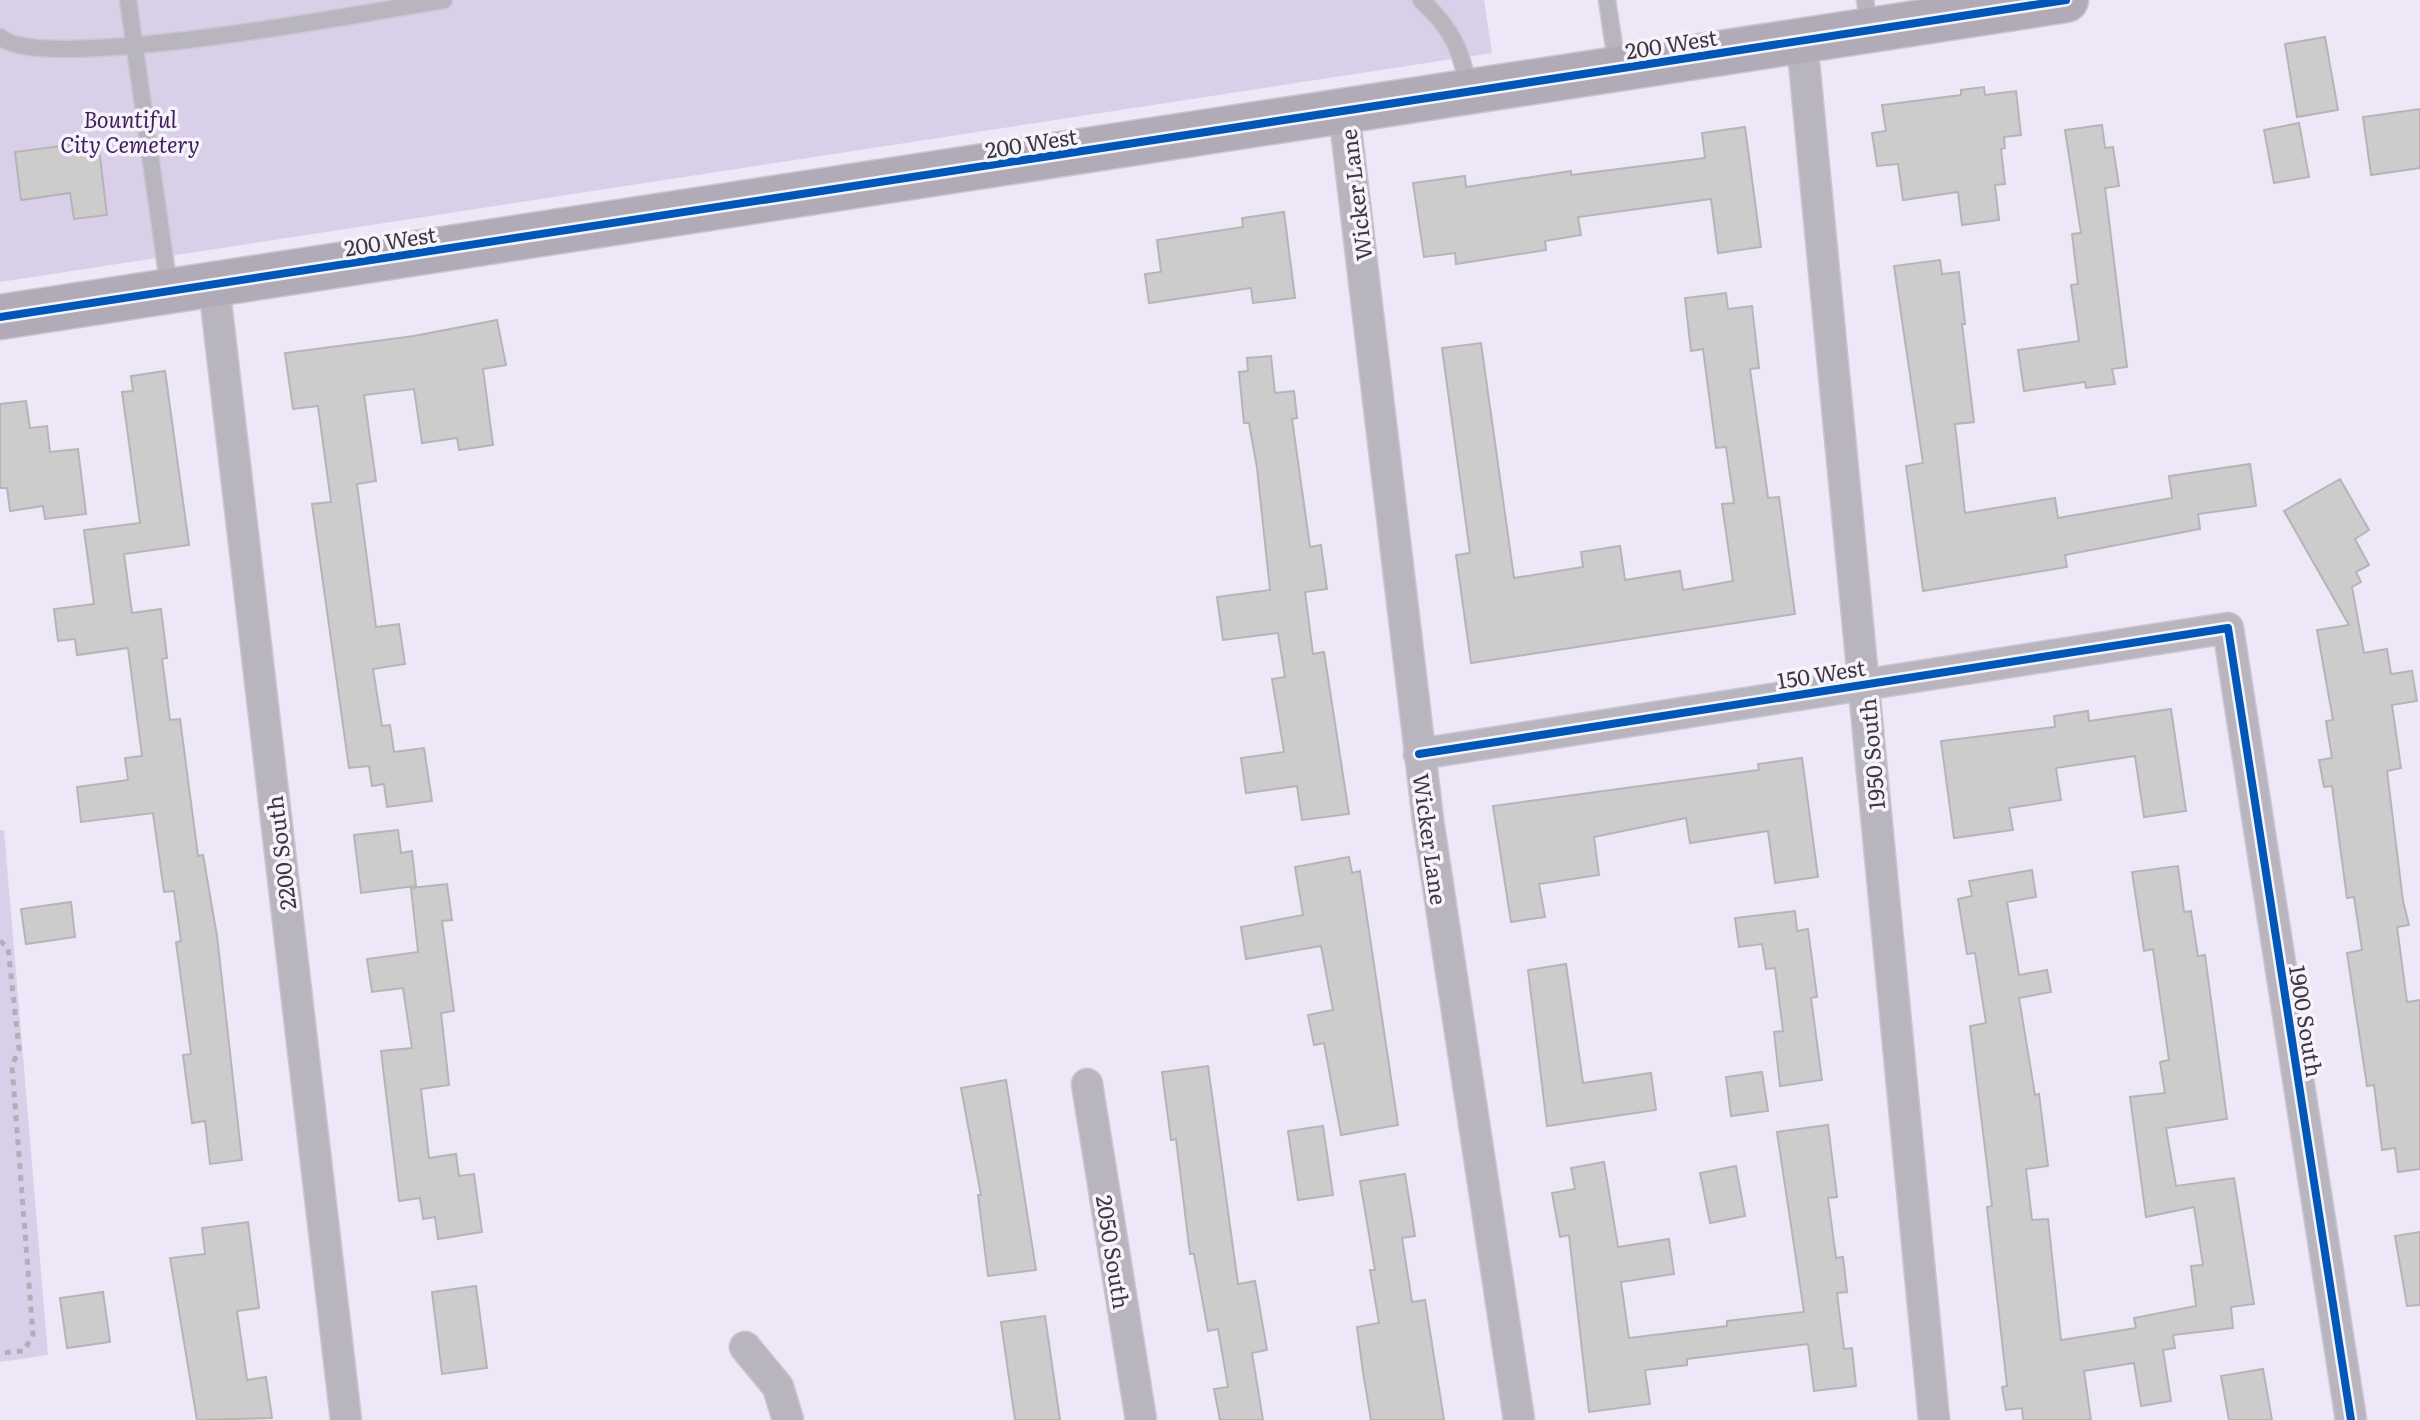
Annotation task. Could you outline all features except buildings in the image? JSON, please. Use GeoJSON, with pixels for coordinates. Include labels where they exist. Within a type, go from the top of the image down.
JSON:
{"type":"FeatureCollection","features":[{"type":"Feature","properties":{"kind":"street","name":"200 West"},"geometry":{"type":"LineString","coordinates":[[0,317],[1802,41],[1867,15],[2040,2]]}},
{"type":"Feature","properties":{"kind":"street","name":"1950 South"},"geometry":{"type":"LineString","coordinates":[[1802,41],[1934,1420]]}},
{"type":"Feature","properties":{"kind":"street","name":"Wicker Lane"},"geometry":{"type":"LineString","coordinates":[[1344,112],[1419,754],[1519,1420]]}},
{"type":"Feature","properties":{"kind":"street","name":"2200 South"},"geometry":{"type":"LineString","coordinates":[[214,285],[346,1420]]}},
{"type":"Feature","properties":{"kind":"street","name":"150 West"},"geometry":{"type":"LineString","coordinates":[[1419,754],[2228,628]]}},
{"type":"Feature","properties":{"kind":"street","name":"1900 South"},"geometry":{"type":"LineString","coordinates":[[2228,628],[2351,1420]]}},
{"type":"Feature","properties":{"kind":"street","name":"2050 South"},"geometry":{"type":"LineString","coordinates":[[1087,1084],[1141,1420]]}},
{"type":"Feature","properties":{"kind":"street"},"geometry":{"type":"LineString","coordinates":[[745,1347],[778,1387],[788,1420]]}},
{"type":"Feature","properties":{"kind":"lane"},"geometry":{"type":"LineString","coordinates":[[128,0],[169,292]]}},
{"type":"Feature","properties":{"kind":"lane"},"geometry":{"type":"LineString","coordinates":[[3,42],[135,48],[444,0]]}},
{"type":"Feature","properties":{"kind":"lane"},"geometry":{"type":"LineString","coordinates":[[1421,0],[1455,39],[1461,51],[1469,93]]}},
{"type":"Feature","properties":{"kind":"lane"},"geometry":{"type":"LineString","coordinates":[[1607,0],[1618,70]]}},
{"type":"Feature","properties":{"kind":"path"},"geometry":{"type":"LineString","coordinates":[[0,941],[8,948],[19,1049],[12,1066],[33,1335],[24,1351],[0,1353]]}},
{"type":"Feature","properties":{"kind":"green space","name":"Bountiful City Cemetery"},"geometry":{"type":"Polygon","coordinates":[[[0,0],[1484,0],[1492,53],[0,282],[0,0]]]}},
{"type":"Feature","properties":{"kind":"green space"},"geometry":{"type":"Polygon","coordinates":[[[0,830],[4,830],[48,1355],[0,1362],[0,830]]]}},
{"type":"Feature","properties":{"kind":"cycle path"},"geometry":{"type":"LineString","coordinates":[[0,317],[2066,0]]}},
{"type":"Feature","properties":{"kind":"cycle path"},"geometry":{"type":"LineString","coordinates":[[1419,754],[2228,628],[2351,1420]]}}]}
